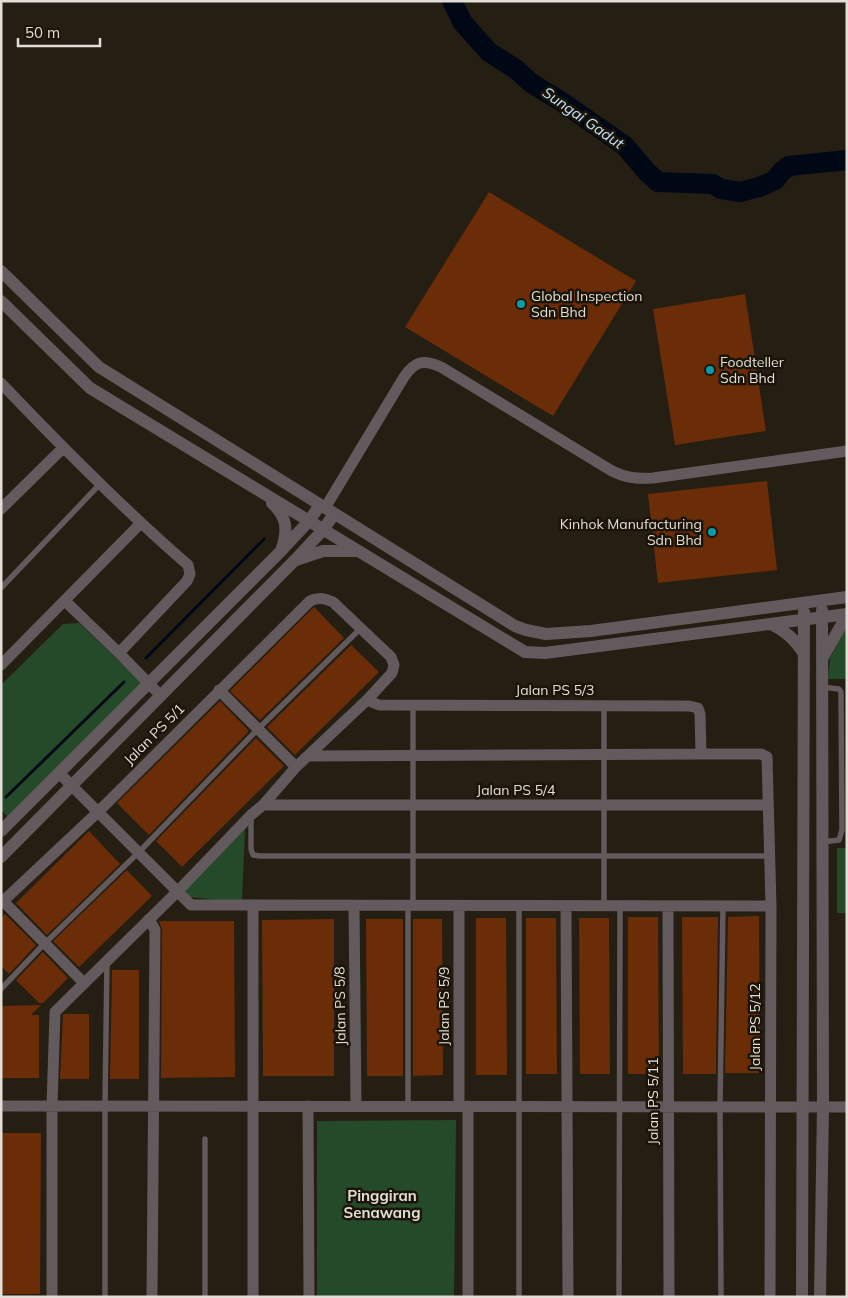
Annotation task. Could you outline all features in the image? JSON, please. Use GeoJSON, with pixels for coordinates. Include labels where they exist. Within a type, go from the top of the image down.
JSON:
{"type":"FeatureCollection","features":[{"type":"Feature","properties":{"kind":"street"},"geometry":{"type":"LineString","coordinates":[[1,271],[99,367],[515,626],[546,634],[847,597]]}},
{"type":"Feature","properties":{"kind":"street"},"geometry":{"type":"LineString","coordinates":[[1,300],[90,388],[525,652],[545,653],[847,614]]}},
{"type":"Feature","properties":{"kind":"street"},"geometry":{"type":"LineString","coordinates":[[1,856],[323,530],[326,509],[411,367],[424,362],[433,363],[441,367],[612,472],[624,477],[635,479],[653,478],[847,451]]}},
{"type":"Feature","properties":{"kind":"street"},"geometry":{"type":"LineString","coordinates":[[1,383],[140,524],[188,565],[190,574],[187,581],[119,653]]}},
{"type":"Feature","properties":{"kind":"street"},"geometry":{"type":"LineString","coordinates":[[1,509],[63,448]]}},
{"type":"Feature","properties":{"kind":"street"},"geometry":{"type":"LineString","coordinates":[[263,494],[279,510],[284,518],[286,537],[281,550]]}},
{"type":"Feature","properties":{"kind":"street"},"geometry":{"type":"LineString","coordinates":[[19,839],[3,827],[60,774],[309,521],[326,509]]}},
{"type":"Feature","properties":{"kind":"street"},"geometry":{"type":"LineString","coordinates":[[1,665],[140,524]]}},
{"type":"Feature","properties":{"kind":"street"},"geometry":{"type":"LineString","coordinates":[[295,560],[323,552],[360,552]]}},
{"type":"Feature","properties":{"kind":"street","name":"Jalan PS 5/1"},"geometry":{"type":"LineString","coordinates":[[2,902],[98,812],[310,601],[316,598],[324,598],[333,602],[361,628]]}},
{"type":"Feature","properties":{"kind":"street"},"geometry":{"type":"LineString","coordinates":[[820,1297],[823,1106],[822,600]]}},
{"type":"Feature","properties":{"kind":"street"},"geometry":{"type":"LineString","coordinates":[[65,601],[161,696]]}},
{"type":"Feature","properties":{"kind":"street"},"geometry":{"type":"LineString","coordinates":[[802,1297],[804,602]]}},
{"type":"Feature","properties":{"kind":"street"},"geometry":{"type":"LineString","coordinates":[[822,659],[842,624],[847,619]]}},
{"type":"Feature","properties":{"kind":"street"},"geometry":{"type":"LineString","coordinates":[[771,624],[787,632],[797,642],[804,654]]}},
{"type":"Feature","properties":{"kind":"street"},"geometry":{"type":"LineString","coordinates":[[52,1297],[54,1012],[177,892],[251,815],[263,805],[296,767],[367,700],[392,673],[394,666],[391,657],[361,628]]}},
{"type":"Feature","properties":{"kind":"street"},"geometry":{"type":"LineString","coordinates":[[219,690],[296,767]]}},
{"type":"Feature","properties":{"kind":"street","name":"Jalan PS 5/3"},"geometry":{"type":"LineString","coordinates":[[367,700],[379,705],[689,706],[698,708],[700,714],[701,754]]}},
{"type":"Feature","properties":{"kind":"street"},"geometry":{"type":"LineString","coordinates":[[309,756],[701,754]]}},
{"type":"Feature","properties":{"kind":"street","name":"Jalan PS 5/12"},"geometry":{"type":"LineString","coordinates":[[701,754],[761,754],[767,757],[770,856],[770,1297]]}},
{"type":"Feature","properties":{"kind":"street"},"geometry":{"type":"LineString","coordinates":[[60,774],[190,905],[770,906]]}},
{"type":"Feature","properties":{"kind":"street","name":"Jalan PS 5/4"},"geometry":{"type":"LineString","coordinates":[[263,805],[768,805]]}},
{"type":"Feature","properties":{"kind":"street"},"geometry":{"type":"LineString","coordinates":[[2,902],[83,982]]}},
{"type":"Feature","properties":{"kind":"street"},"geometry":{"type":"LineString","coordinates":[[253,906],[253,1297]]}},
{"type":"Feature","properties":{"kind":"street","name":"Jalan PS 5/8"},"geometry":{"type":"LineString","coordinates":[[354,906],[356,1106]]}},
{"type":"Feature","properties":{"kind":"street","name":"Jalan PS 5/9"},"geometry":{"type":"LineString","coordinates":[[460,906],[468,1297]]}},
{"type":"Feature","properties":{"kind":"street"},"geometry":{"type":"LineString","coordinates":[[566,906],[568,1297]]}},
{"type":"Feature","properties":{"kind":"street","name":"Jalan PS 5/11"},"geometry":{"type":"LineString","coordinates":[[668,906],[669,1297]]}},
{"type":"Feature","properties":{"kind":"street"},"geometry":{"type":"LineString","coordinates":[[149,919],[155,930],[152,1297]]}},
{"type":"Feature","properties":{"kind":"street"},"geometry":{"type":"LineString","coordinates":[[1,1106],[847,1107]]}},
{"type":"Feature","properties":{"kind":"street"},"geometry":{"type":"LineString","coordinates":[[308,1106],[309,1297]]}},
{"type":"Feature","properties":{"kind":"lane"},"geometry":{"type":"LineString","coordinates":[[1,588],[100,484]]}},
{"type":"Feature","properties":{"kind":"lane"},"geometry":{"type":"LineString","coordinates":[[1,989],[258,729],[361,628]]}},
{"type":"Feature","properties":{"kind":"lane"},"geometry":{"type":"LineString","coordinates":[[822,687],[839,688],[841,692],[842,821],[842,836],[839,840],[822,842]]}},
{"type":"Feature","properties":{"kind":"lane"},"geometry":{"type":"LineString","coordinates":[[408,1106],[410,906],[413,856],[413,704]]}},
{"type":"Feature","properties":{"kind":"lane"},"geometry":{"type":"LineString","coordinates":[[604,705],[604,906]]}},
{"type":"Feature","properties":{"kind":"lane"},"geometry":{"type":"LineString","coordinates":[[251,815],[251,849],[253,855],[260,856],[770,856]]}},
{"type":"Feature","properties":{"kind":"lane"},"geometry":{"type":"LineString","coordinates":[[519,906],[519,1297]]}},
{"type":"Feature","properties":{"kind":"lane"},"geometry":{"type":"LineString","coordinates":[[619,1297],[620,906]]}},
{"type":"Feature","properties":{"kind":"lane"},"geometry":{"type":"LineString","coordinates":[[721,1297],[720,1106],[723,906]]}},
{"type":"Feature","properties":{"kind":"lane"},"geometry":{"type":"LineString","coordinates":[[105,1297],[105,1106],[108,960]]}},
{"type":"Feature","properties":{"kind":"lane"},"geometry":{"type":"LineString","coordinates":[[205,1297],[206,1139]]}},
{"type":"Feature","properties":{"kind":"green space"},"geometry":{"type":"Polygon","coordinates":[[[79,623],[142,683],[8,817],[1,810],[1,685],[63,624],[79,623]]]}},
{"type":"Feature","properties":{"kind":"green space"},"geometry":{"type":"Polygon","coordinates":[[[847,627],[847,679],[828,679],[830,658],[847,627]]]}},
{"type":"Feature","properties":{"kind":"green space"},"geometry":{"type":"Polygon","coordinates":[[[245,829],[242,902],[189,897],[185,891],[245,829]]]}},
{"type":"Feature","properties":{"kind":"green space"},"geometry":{"type":"Polygon","coordinates":[[[837,848],[847,848],[847,913],[837,913],[837,848]]]}},
{"type":"Feature","properties":{"kind":"green space"},"geometry":{"type":"Polygon","coordinates":[[[456,1120],[454,1297],[317,1297],[317,1121],[456,1120]]]}},
{"type":"Feature","properties":{"kind":"building","name":"Global Inspection Sdn Bhd"},"geometry":{"type":"Polygon","coordinates":[[[489,192],[636,281],[553,416],[405,327],[489,192]]]}},
{"type":"Feature","properties":{"kind":"building","name":"Foodteller Sdn Bhd"},"geometry":{"type":"Polygon","coordinates":[[[745,294],[766,431],[675,445],[653,309],[745,294]]]}},
{"type":"Feature","properties":{"kind":"building","name":"Kinhok Manufacturing Sdn Bhd"},"geometry":{"type":"Polygon","coordinates":[[[767,481],[777,570],[658,583],[648,494],[767,481]]]}},
{"type":"Feature","properties":{"kind":"building"},"geometry":{"type":"Polygon","coordinates":[[[314,607],[344,638],[260,720],[230,691],[314,607]]]}},
{"type":"Feature","properties":{"kind":"building"},"geometry":{"type":"Polygon","coordinates":[[[351,645],[379,672],[295,755],[267,727],[351,645]]]}},
{"type":"Feature","properties":{"kind":"building"},"geometry":{"type":"Polygon","coordinates":[[[220,701],[249,731],[149,835],[117,803],[220,701]]]}},
{"type":"Feature","properties":{"kind":"building"},"geometry":{"type":"Polygon","coordinates":[[[256,738],[284,766],[182,867],[156,841],[256,738]]]}},
{"type":"Feature","properties":{"kind":"building"},"geometry":{"type":"Polygon","coordinates":[[[89,831],[120,864],[47,935],[16,903],[89,831]]]}},
{"type":"Feature","properties":{"kind":"building"},"geometry":{"type":"Polygon","coordinates":[[[127,870],[152,896],[79,967],[53,941],[127,870]]]}},
{"type":"Feature","properties":{"kind":"building"},"geometry":{"type":"Polygon","coordinates":[[[5,914],[36,945],[9,974],[1,966],[1,918],[5,914]]]}},
{"type":"Feature","properties":{"kind":"building"},"geometry":{"type":"Polygon","coordinates":[[[759,916],[760,1073],[725,1073],[728,917],[759,916]]]}},
{"type":"Feature","properties":{"kind":"building"},"geometry":{"type":"Polygon","coordinates":[[[628,917],[658,917],[659,1074],[628,1074],[628,917]]]}},
{"type":"Feature","properties":{"kind":"building"},"geometry":{"type":"Polygon","coordinates":[[[682,917],[718,917],[716,1074],[683,1074],[682,917]]]}},
{"type":"Feature","properties":{"kind":"building"},"geometry":{"type":"Polygon","coordinates":[[[476,918],[506,918],[507,1075],[476,1075],[476,918]]]}},
{"type":"Feature","properties":{"kind":"building"},"geometry":{"type":"Polygon","coordinates":[[[526,918],[556,918],[557,1074],[526,1074],[526,918]]]}},
{"type":"Feature","properties":{"kind":"building"},"geometry":{"type":"Polygon","coordinates":[[[579,918],[609,918],[610,1074],[580,1074],[579,918]]]}},
{"type":"Feature","properties":{"kind":"building"},"geometry":{"type":"Polygon","coordinates":[[[334,919],[334,1076],[263,1076],[262,920],[334,919]]]}},
{"type":"Feature","properties":{"kind":"building"},"geometry":{"type":"Polygon","coordinates":[[[366,919],[403,919],[403,1076],[367,1076],[366,919]]]}},
{"type":"Feature","properties":{"kind":"building"},"geometry":{"type":"Polygon","coordinates":[[[413,919],[442,919],[443,1075],[413,1076],[413,919]]]}},
{"type":"Feature","properties":{"kind":"building"},"geometry":{"type":"Polygon","coordinates":[[[159,921],[234,921],[235,1077],[161,1078],[162,930],[159,921]]]}},
{"type":"Feature","properties":{"kind":"building"},"geometry":{"type":"Polygon","coordinates":[[[43,952],[68,978],[43,1003],[39,1003],[16,980],[43,952]]]}},
{"type":"Feature","properties":{"kind":"building"},"geometry":{"type":"Polygon","coordinates":[[[112,970],[139,970],[139,1079],[110,1079],[112,970]]]}},
{"type":"Feature","properties":{"kind":"building"},"geometry":{"type":"Polygon","coordinates":[[[41,1005],[31,1015],[39,1015],[39,1078],[1,1078],[1,1006],[41,1005]]]}},
{"type":"Feature","properties":{"kind":"building"},"geometry":{"type":"Polygon","coordinates":[[[63,1014],[89,1014],[89,1079],[60,1079],[63,1014]]]}},
{"type":"Feature","properties":{"kind":"building"},"geometry":{"type":"Polygon","coordinates":[[[2,1133],[41,1133],[40,1294],[1,1294],[2,1133]]]}},
{"type":"Feature","properties":{"kind":"waterway","name":"Sungai Gadut"},"geometry":{"type":"LineString","coordinates":[[452,1],[463,23],[489,52],[517,70],[531,83],[625,146],[658,182],[713,184],[721,189],[740,192],[775,180],[789,166],[847,160]]}},
{"type":"Feature","properties":{"kind":"waterway"},"geometry":{"type":"LineString","coordinates":[[146,658],[264,539]]}},
{"type":"Feature","properties":{"kind":"waterway"},"geometry":{"type":"LineString","coordinates":[[6,797],[124,682]]}},
{"type":"Feature","properties":{"kind":"place","name":"Global Inspection Sdn Bhd"},"geometry":{"type":"Point","coordinates":[521,304]}},
{"type":"Feature","properties":{"kind":"place","name":"Foodteller Sdn Bhd"},"geometry":{"type":"Point","coordinates":[710,370]}},
{"type":"Feature","properties":{"kind":"place","name":"Kinhok Manufacturing Sdn Bhd"},"geometry":{"type":"Point","coordinates":[712,532]}},
{"type":"Feature","properties":{"kind":"district","name":"Pinggiran Senawang"},"geometry":{"type":"Point","coordinates":[382,1204]}}]}
